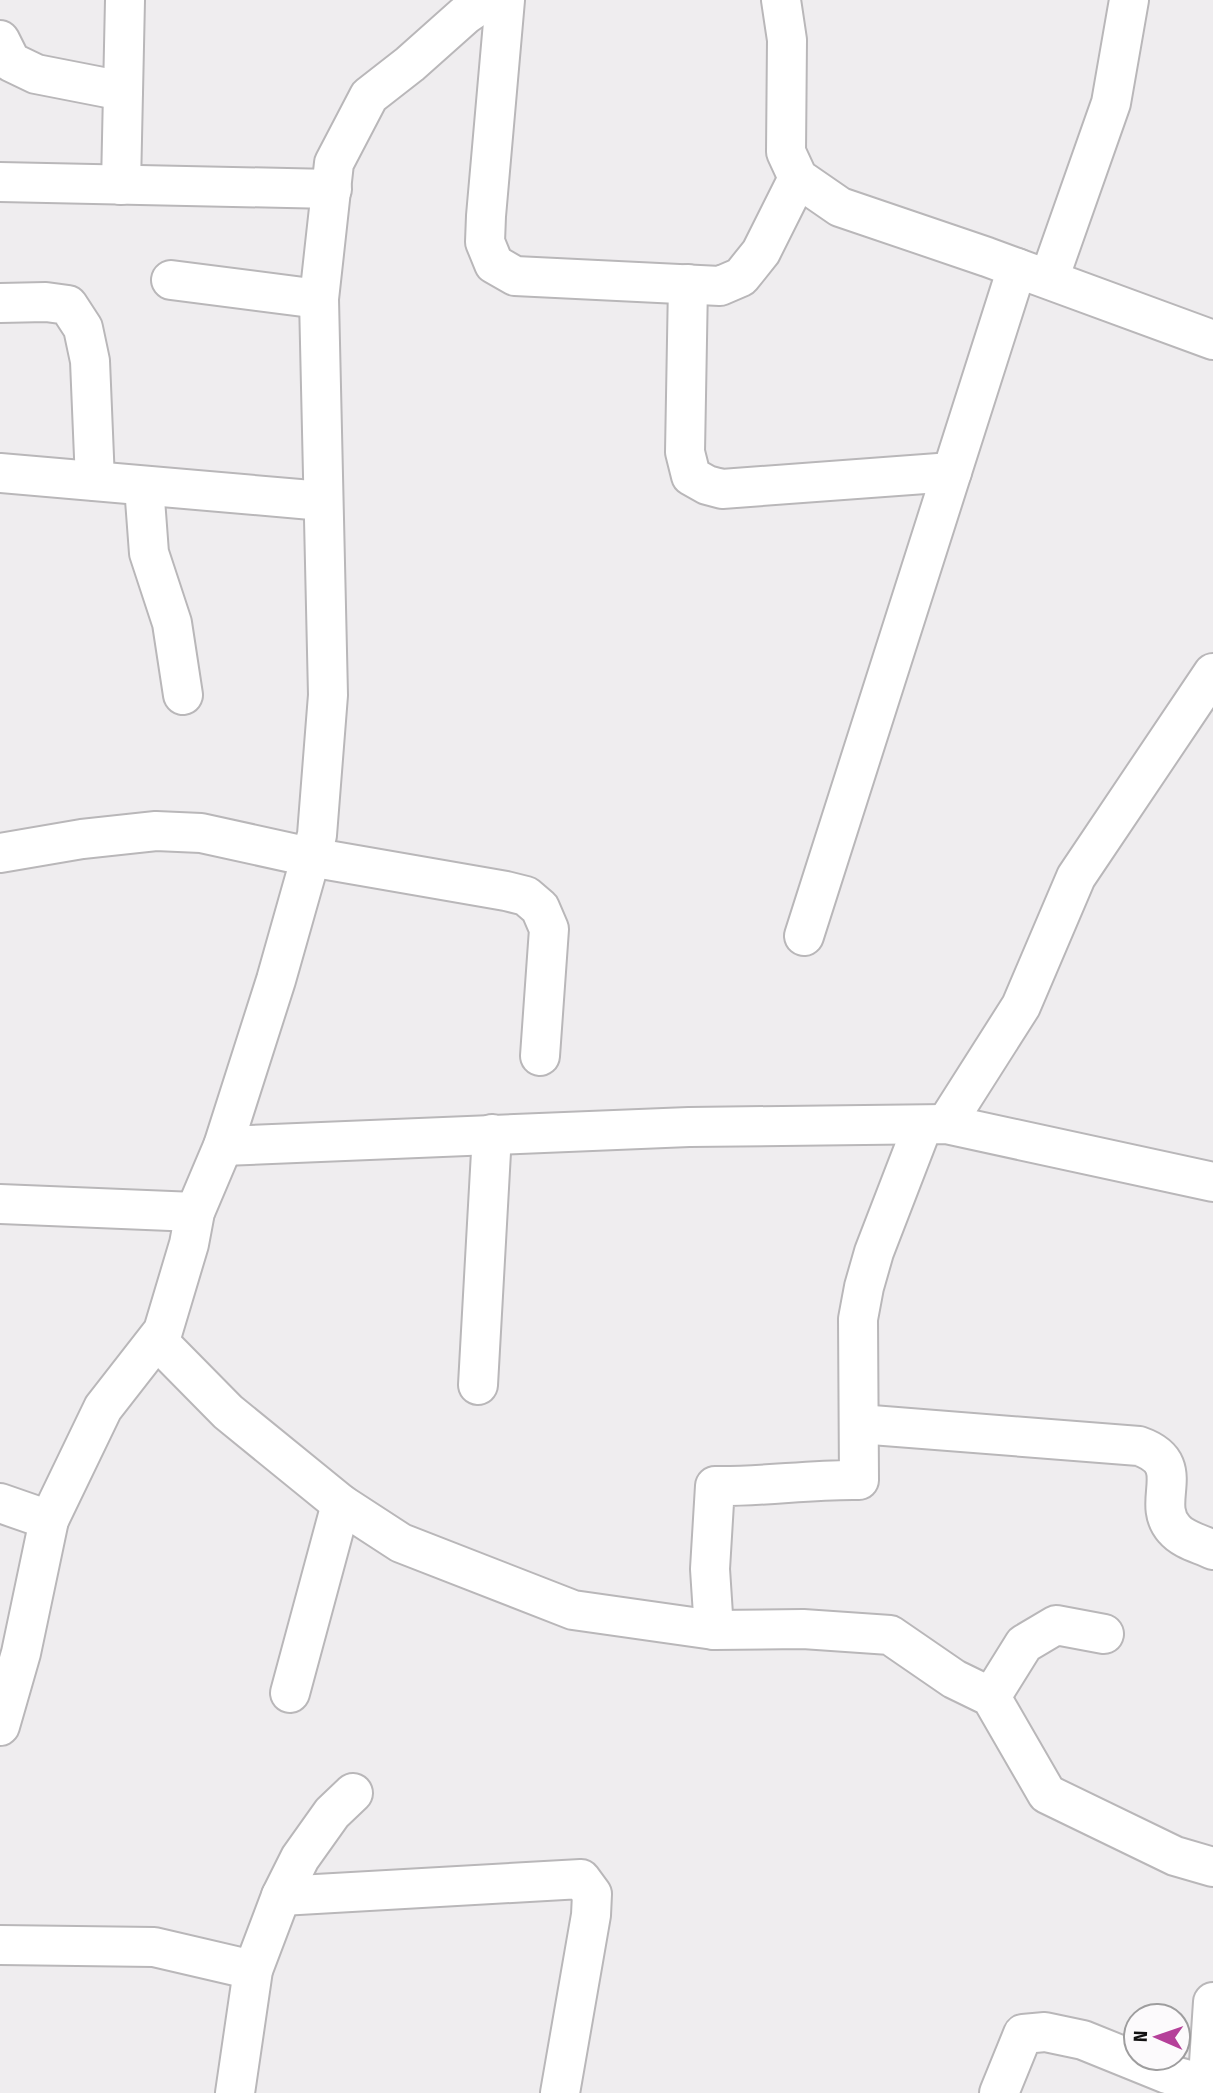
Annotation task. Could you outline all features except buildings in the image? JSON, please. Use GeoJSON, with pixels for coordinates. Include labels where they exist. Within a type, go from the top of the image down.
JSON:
{"type":"FeatureCollection","features":[{"type":"Feature","properties":{"kind":"street"},"geometry":{"type":"LineString","coordinates":[[121,185],[125,0]]}},
{"type":"Feature","properties":{"kind":"street"},"geometry":{"type":"LineString","coordinates":[[0,1726],[21,1653],[49,1520],[103,1408],[163,1331],[189,1244],[195,1212],[223,1146],[276,980],[317,835],[328,695],[318,299],[334,163],[369,96],[410,64],[464,15],[487,0]]}},
{"type":"Feature","properties":{"kind":"street"},"geometry":{"type":"LineString","coordinates":[[505,0],[486,216],[485,243],[494,264],[515,276],[720,286],[740,277],[761,252],[798,178]]}},
{"type":"Feature","properties":{"kind":"street"},"geometry":{"type":"LineString","coordinates":[[781,0],[787,40],[786,152],[798,178],[840,207],[1213,340]]}},
{"type":"Feature","properties":{"kind":"street"},"geometry":{"type":"LineString","coordinates":[[804,936],[952,472],[1033,274],[1111,103],[1129,0]]}},
{"type":"Feature","properties":{"kind":"street"},"geometry":{"type":"LineString","coordinates":[[0,40],[11,62],[36,74],[123,91]]}},
{"type":"Feature","properties":{"kind":"street"},"geometry":{"type":"LineString","coordinates":[[0,182],[332,189]]}},
{"type":"Feature","properties":{"kind":"street"},"geometry":{"type":"LineString","coordinates":[[171,280],[318,299]]}},
{"type":"Feature","properties":{"kind":"street"},"geometry":{"type":"LineString","coordinates":[[688,284],[685,452],[691,476],[706,485],[722,489],[952,472]]}},
{"type":"Feature","properties":{"kind":"street"},"geometry":{"type":"LineString","coordinates":[[0,303],[46,302],[68,305],[83,328],[90,361],[95,481]]}},
{"type":"Feature","properties":{"kind":"street"},"geometry":{"type":"LineString","coordinates":[[0,473],[323,502]]}},
{"type":"Feature","properties":{"kind":"street"},"geometry":{"type":"LineString","coordinates":[[144,486],[149,553],[172,624],[183,695]]}},
{"type":"Feature","properties":{"kind":"street"},"geometry":{"type":"LineString","coordinates":[[714,1630],[710,1569],[715,1486],[859,1480],[858,1319],[874,1252],[934,1124],[1021,1006],[1076,877],[1213,673]]}},
{"type":"Feature","properties":{"kind":"street"},"geometry":{"type":"LineString","coordinates":[[0,853],[82,839],[156,831],[201,833],[310,857],[526,896],[540,908],[549,929],[540,1056]]}},
{"type":"Feature","properties":{"kind":"street"},"geometry":{"type":"LineString","coordinates":[[223,1146],[492,1133],[934,1124],[1213,1182]]}},
{"type":"Feature","properties":{"kind":"street"},"geometry":{"type":"LineString","coordinates":[[478,1385],[492,1133]]}},
{"type":"Feature","properties":{"kind":"street"},"geometry":{"type":"LineString","coordinates":[[0,1204],[195,1212]]}},
{"type":"Feature","properties":{"kind":"street"},"geometry":{"type":"LineString","coordinates":[[157,1340],[228,1412],[341,1504],[401,1543],[573,1610],[714,1630],[803,1629],[890,1635],[954,1679],[991,1698],[1047,1794],[1175,1856],[1213,1867]]}},
{"type":"Feature","properties":{"kind":"street"},"geometry":{"type":"LineString","coordinates":[[859,1423],[1139,1446],[1153,1451],[1162,1460],[1168,1475],[1166,1510],[1172,1528],[1213,1550]]}},
{"type":"Feature","properties":{"kind":"street"},"geometry":{"type":"LineString","coordinates":[[0,1503],[49,1520]]}},
{"type":"Feature","properties":{"kind":"street"},"geometry":{"type":"LineString","coordinates":[[290,1693],[341,1504]]}},
{"type":"Feature","properties":{"kind":"street"},"geometry":{"type":"LineString","coordinates":[[991,1698],[1024,1644],[1056,1625],[1104,1634]]}},
{"type":"Feature","properties":{"kind":"street"},"geometry":{"type":"LineString","coordinates":[[235,2093],[253,1970],[281,1896],[300,1858],[331,1813],[353,1793]]}},
{"type":"Feature","properties":{"kind":"street"},"geometry":{"type":"LineString","coordinates":[[281,1896],[581,1880],[592,1894],[591,1915],[559,2093]]}},
{"type":"Feature","properties":{"kind":"street"},"geometry":{"type":"LineString","coordinates":[[0,1945],[154,1947],[253,1970]]}},
{"type":"Feature","properties":{"kind":"street"},"geometry":{"type":"LineString","coordinates":[[999,2093],[1023,2034],[1045,2032],[1083,2040],[1207,2089],[1213,2002]]}}]}
